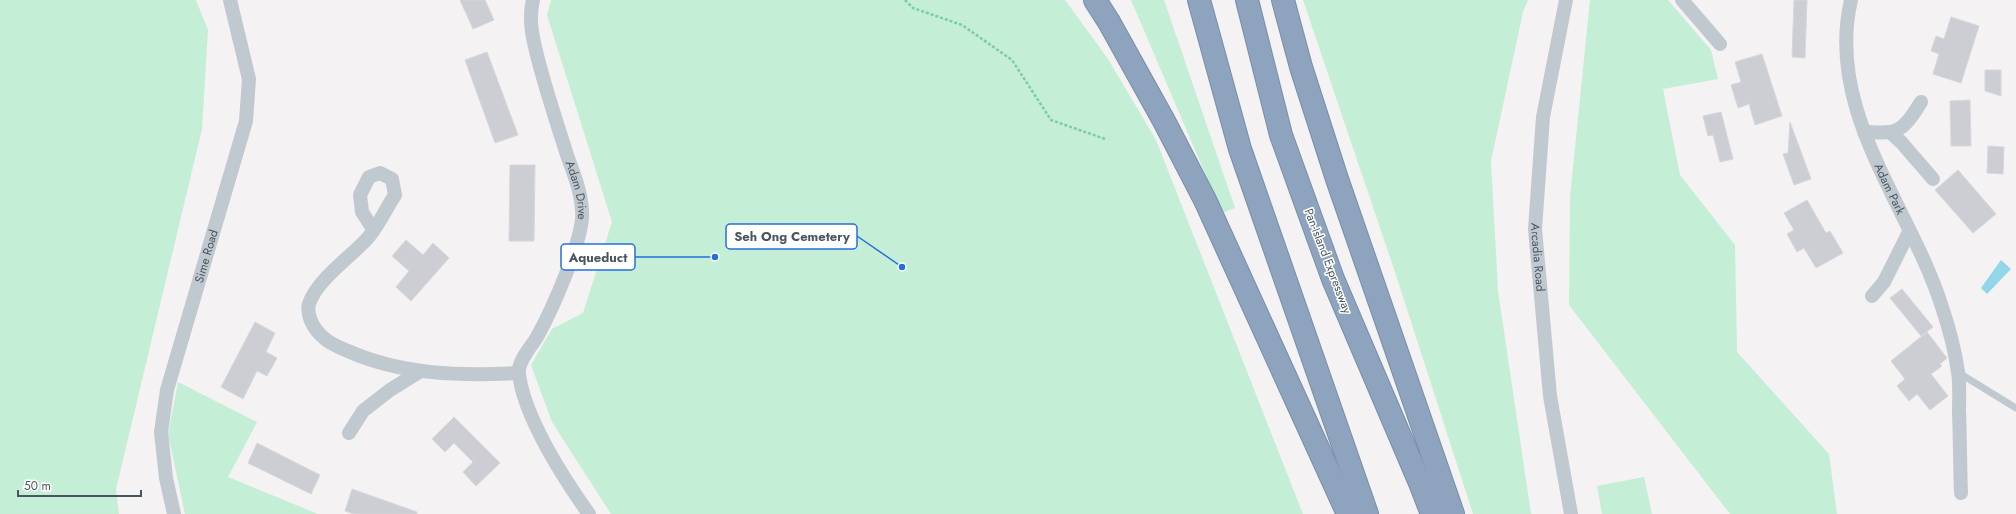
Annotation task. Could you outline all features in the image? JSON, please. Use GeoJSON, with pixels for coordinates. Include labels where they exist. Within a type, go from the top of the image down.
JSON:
{"type":"FeatureCollection","features":[{"type":"Feature","properties":{"kind":"highway"},"geometry":{"type":"LineString","coordinates":[[1095,0],[1110,22],[1164,121],[1204,200],[1348,514]]}},
{"type":"Feature","properties":{"kind":"highway"},"geometry":{"type":"LineString","coordinates":[[1199,0],[1240,149],[1367,514]]}},
{"type":"Feature","properties":{"kind":"highway","name":"Pan-Island Expressway"},"geometry":{"type":"LineString","coordinates":[[1247,0],[1281,135],[1333,279],[1432,514]]}},
{"type":"Feature","properties":{"kind":"highway"},"geometry":{"type":"LineString","coordinates":[[1283,0],[1301,67],[1337,179],[1453,514]]}},
{"type":"Feature","properties":{"kind":"street","name":"Sime Road"},"geometry":{"type":"LineString","coordinates":[[174,514],[166,478],[161,432],[168,390],[246,122],[249,79],[230,0]]}},
{"type":"Feature","properties":{"kind":"street","name":"Adam Drive"},"geometry":{"type":"LineString","coordinates":[[518,373],[523,359],[537,336],[551,308],[566,272],[581,229],[582,210],[576,182],[546,89],[534,41],[530,12],[533,0]]}},
{"type":"Feature","properties":{"kind":"street","name":"Arcadia Road"},"geometry":{"type":"LineString","coordinates":[[1566,0],[1543,117],[1535,229],[1550,396],[1572,514]]}},
{"type":"Feature","properties":{"kind":"street"},"geometry":{"type":"LineString","coordinates":[[1682,0],[1720,44]]}},
{"type":"Feature","properties":{"kind":"street","name":"Adam Park"},"geometry":{"type":"LineString","coordinates":[[1851,0],[1847,18],[1847,55],[1849,78],[1856,110],[1864,132],[1909,232],[1926,263],[1942,307],[1959,372],[1960,493]]}},
{"type":"Feature","properties":{"kind":"street"},"geometry":{"type":"LineString","coordinates":[[1864,132],[1890,132],[1898,130],[1921,102]]}},
{"type":"Feature","properties":{"kind":"street"},"geometry":{"type":"LineString","coordinates":[[1890,132],[1901,142],[1932,179]]}},
{"type":"Feature","properties":{"kind":"street"},"geometry":{"type":"LineString","coordinates":[[373,229],[366,240],[333,271],[308,305],[310,320],[318,334],[329,343],[368,360],[419,372],[480,375],[518,373],[527,404],[546,446],[589,514]]}},
{"type":"Feature","properties":{"kind":"street"},"geometry":{"type":"LineString","coordinates":[[1872,296],[1884,282],[1909,232]]}},
{"type":"Feature","properties":{"kind":"street"},"geometry":{"type":"LineString","coordinates":[[349,433],[363,411],[390,390],[419,372]]}},
{"type":"Feature","properties":{"kind":"lane"},"geometry":{"type":"LineString","coordinates":[[1959,372],[2016,408]]}},
{"type":"Feature","properties":{"kind":"path"},"geometry":{"type":"LineString","coordinates":[[906,0],[913,8],[962,25],[1012,60],[1051,120],[1105,139]]}},
{"type":"Feature","properties":{"kind":"green space"},"geometry":{"type":"Polygon","coordinates":[[[0,0],[196,0],[208,30],[202,129],[116,489],[119,514],[0,514],[0,0]]]}},
{"type":"Feature","properties":{"kind":"green space"},"geometry":{"type":"Polygon","coordinates":[[[551,0],[1065,0],[1108,59],[1156,140],[1303,514],[611,514],[552,422],[531,365],[552,329],[583,313],[612,222],[547,15],[551,0]]]}},
{"type":"Feature","properties":{"kind":"green space"},"geometry":{"type":"Polygon","coordinates":[[[1131,0],[1164,0],[1235,208],[1222,213],[1131,0]]]}},
{"type":"Feature","properties":{"kind":"green space"},"geometry":{"type":"Polygon","coordinates":[[[1303,0],[1528,0],[1523,12],[1491,161],[1498,291],[1531,514],[1473,514],[1397,278],[1303,0]]]}},
{"type":"Feature","properties":{"kind":"green space"},"geometry":{"type":"Polygon","coordinates":[[[1590,0],[1668,0],[1711,50],[1718,79],[1663,89],[1680,175],[1735,245],[1737,352],[1829,454],[1837,514],[1730,514],[1569,305],[1570,197],[1590,0]]]}},
{"type":"Feature","properties":{"kind":"green space"},"geometry":{"type":"Polygon","coordinates":[[[178,382],[257,422],[228,477],[318,514],[185,514],[168,434],[178,382]]]}},
{"type":"Feature","properties":{"kind":"green space"},"geometry":{"type":"Polygon","coordinates":[[[1644,477],[1652,514],[1602,514],[1597,486],[1644,477]]]}},
{"type":"Feature","properties":{"kind":"water"},"geometry":{"type":"Polygon","coordinates":[[[2001,260],[2011,269],[1987,294],[1981,288],[2001,260]]]}},
{"type":"Feature","properties":{"kind":"building"},"geometry":{"type":"Polygon","coordinates":[[[460,0],[485,0],[494,20],[473,29],[460,0]]]}},
{"type":"Feature","properties":{"kind":"building"},"geometry":{"type":"Polygon","coordinates":[[[1794,0],[1807,0],[1805,58],[1792,57],[1794,0]]]}},
{"type":"Feature","properties":{"kind":"building"},"geometry":{"type":"Polygon","coordinates":[[[1951,17],[1979,26],[1961,83],[1933,74],[1939,54],[1931,51],[1936,36],[1944,39],[1951,17]]]}},
{"type":"Feature","properties":{"kind":"building"},"geometry":{"type":"Polygon","coordinates":[[[487,52],[518,135],[495,143],[465,60],[487,52]]]}},
{"type":"Feature","properties":{"kind":"building"},"geometry":{"type":"Polygon","coordinates":[[[1762,54],[1782,116],[1755,125],[1749,104],[1738,108],[1731,85],[1741,82],[1735,62],[1762,54]]]}},
{"type":"Feature","properties":{"kind":"building"},"geometry":{"type":"Polygon","coordinates":[[[1985,70],[2001,70],[2001,96],[1985,91],[1985,70]]]}},
{"type":"Feature","properties":{"kind":"building"},"geometry":{"type":"Polygon","coordinates":[[[1970,100],[1971,146],[1951,146],[1950,101],[1970,100]]]}},
{"type":"Feature","properties":{"kind":"building"},"geometry":{"type":"Polygon","coordinates":[[[1721,112],[1733,159],[1720,162],[1713,135],[1708,136],[1703,116],[1721,112]]]}},
{"type":"Feature","properties":{"kind":"building"},"geometry":{"type":"Polygon","coordinates":[[[1790,122],[1811,179],[1794,185],[1783,154],[1788,153],[1790,122]]]}},
{"type":"Feature","properties":{"kind":"building"},"geometry":{"type":"Polygon","coordinates":[[[1988,146],[2004,147],[2003,174],[1987,173],[1988,146]]]}},
{"type":"Feature","properties":{"kind":"building"},"geometry":{"type":"Polygon","coordinates":[[[510,165],[535,165],[534,241],[509,241],[510,165]]]}},
{"type":"Feature","properties":{"kind":"building"},"geometry":{"type":"Polygon","coordinates":[[[1958,170],[1996,214],[1973,233],[1935,190],[1958,170]]]}},
{"type":"Feature","properties":{"kind":"building"},"geometry":{"type":"Polygon","coordinates":[[[1807,200],[1826,233],[1830,231],[1843,253],[1816,268],[1804,248],[1797,252],[1787,234],[1794,230],[1784,213],[1807,200]]]}},
{"type":"Feature","properties":{"kind":"building"},"geometry":{"type":"Polygon","coordinates":[[[406,240],[423,255],[433,243],[449,258],[411,301],[396,287],[409,271],[392,256],[406,240]]]}},
{"type":"Feature","properties":{"kind":"building"},"geometry":{"type":"Polygon","coordinates":[[[1902,289],[1933,327],[1921,336],[1890,298],[1902,289]]]}},
{"type":"Feature","properties":{"kind":"building"},"geometry":{"type":"Polygon","coordinates":[[[255,322],[275,333],[266,352],[277,358],[267,376],[257,371],[243,399],[221,387],[255,322]]]}},
{"type":"Feature","properties":{"kind":"building"},"geometry":{"type":"Polygon","coordinates":[[[1927,332],[1947,358],[1940,364],[1942,366],[1931,374],[1948,396],[1930,410],[1917,394],[1909,401],[1897,386],[1905,379],[1891,361],[1927,332]]]}},
{"type":"Feature","properties":{"kind":"building"},"geometry":{"type":"Polygon","coordinates":[[[454,417],[500,463],[476,486],[463,472],[473,462],[454,443],[445,452],[432,439],[454,417]]]}},
{"type":"Feature","properties":{"kind":"building"},"geometry":{"type":"Polygon","coordinates":[[[257,443],[320,475],[311,494],[248,463],[257,443]]]}},
{"type":"Feature","properties":{"kind":"building"},"geometry":{"type":"Polygon","coordinates":[[[352,489],[417,512],[417,514],[354,514],[345,511],[352,489]]]}},
{"type":"Feature","properties":{"kind":"place","name":"Aqueduct"},"geometry":{"type":"Point","coordinates":[715,257]}},
{"type":"Feature","properties":{"kind":"place","name":"Seh Ong Cemetery"},"geometry":{"type":"Point","coordinates":[902,267]}}]}
